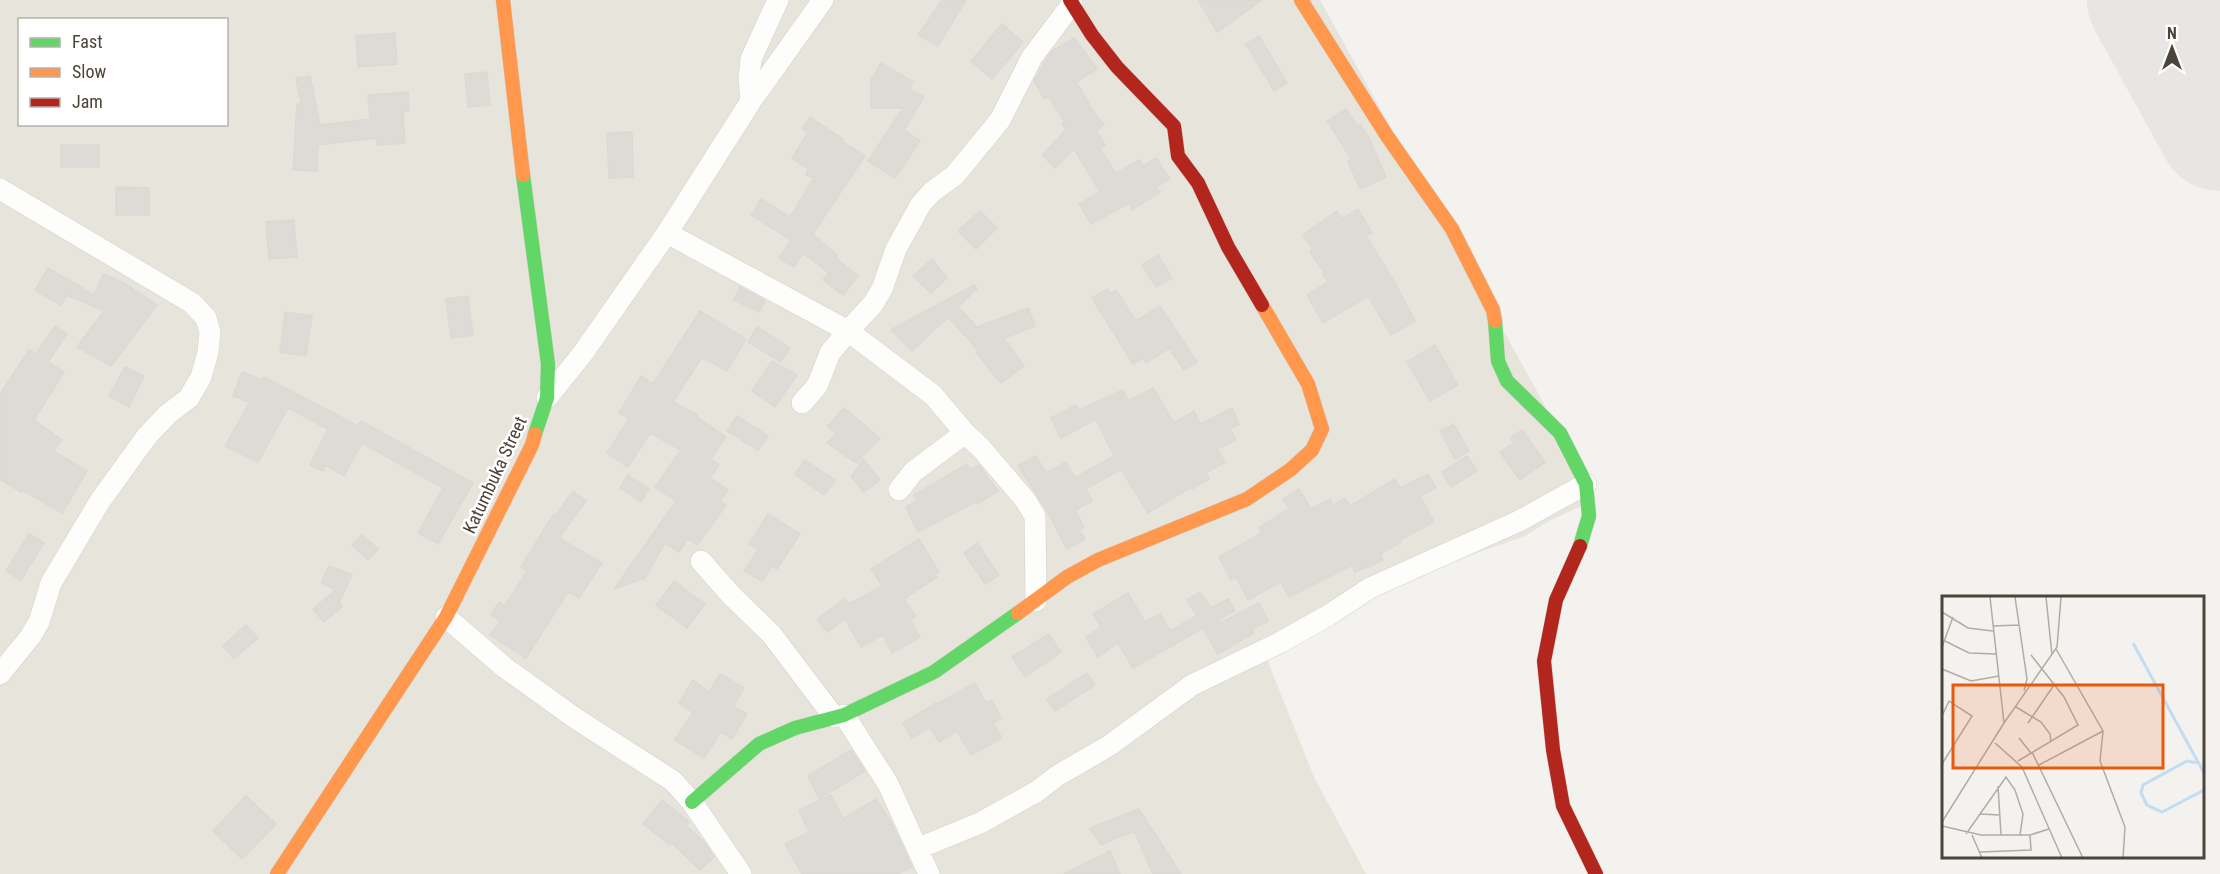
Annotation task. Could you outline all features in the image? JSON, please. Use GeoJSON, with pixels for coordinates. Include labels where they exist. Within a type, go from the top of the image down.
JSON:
{"type":"FeatureCollection","features":[{"type":"Feature","properties":{"kind":"street","name":"Katumbuka Street"},"geometry":{"type":"LineString","coordinates":[[277,874],[446,617],[532,445],[547,398],[548,364],[503,0]]}},
{"type":"Feature","properties":{"kind":"street"},"geometry":{"type":"LineString","coordinates":[[751,101],[749,78],[751,59],[778,0]]}},
{"type":"Feature","properties":{"kind":"street"},"geometry":{"type":"LineString","coordinates":[[547,398],[583,353],[667,233],[751,101],[823,0]]}},
{"type":"Feature","properties":{"kind":"street"},"geometry":{"type":"LineString","coordinates":[[1301,0],[1387,136],[1452,229],[1493,310],[1497,329],[1498,361],[1507,381],[1560,433],[1586,484],[1589,516],[1584,537],[1556,600],[1544,661],[1553,750],[1563,806],[1596,874]]}},
{"type":"Feature","properties":{"kind":"street"},"geometry":{"type":"LineString","coordinates":[[692,802],[759,744],[795,728],[839,716],[934,672],[1067,577],[1098,560],[1246,499],[1290,470],[1312,450],[1322,429],[1308,384],[1228,247],[1198,183],[1178,156],[1174,126],[1143,98],[1109,60],[1071,2],[1032,57],[1000,120],[955,175],[932,192],[921,204],[896,249],[882,289],[873,304],[830,353],[817,386],[802,403]]}},
{"type":"Feature","properties":{"kind":"street"},"geometry":{"type":"LineString","coordinates":[[0,189],[192,303],[206,318],[210,332],[208,352],[201,377],[189,398],[168,414],[147,436],[100,501],[51,583],[39,622],[30,637],[0,674]]}},
{"type":"Feature","properties":{"kind":"street"},"geometry":{"type":"LineString","coordinates":[[667,233],[848,331],[933,395],[1026,501],[1035,516],[1036,601]]}},
{"type":"Feature","properties":{"kind":"street"},"geometry":{"type":"LineString","coordinates":[[899,490],[913,472],[965,433]]}},
{"type":"Feature","properties":{"kind":"street"},"geometry":{"type":"LineString","coordinates":[[919,848],[980,823],[1036,792],[1057,776],[1110,746],[1192,685],[1281,642],[1329,615],[1370,588],[1519,521],[1586,484]]}},
{"type":"Feature","properties":{"kind":"street"},"geometry":{"type":"LineString","coordinates":[[701,561],[731,595],[772,635],[839,716],[888,784],[929,874]]}},
{"type":"Feature","properties":{"kind":"street"},"geometry":{"type":"LineString","coordinates":[[446,617],[512,673],[575,718],[673,781],[692,802],[741,874]]}},
{"type":"Feature","properties":{"kind":"shaded area"},"geometry":{"type":"Polygon","coordinates":[[[0,0],[1320,0],[1543,402],[1590,502],[1549,521],[1523,537],[1375,588],[1262,647],[1314,777],[1366,874],[0,874],[0,0]]]}},
{"type":"Feature","properties":{"kind":"building"},"geometry":{"type":"Polygon","coordinates":[[[942,0],[966,0],[938,46],[918,35],[942,0]]]}},
{"type":"Feature","properties":{"kind":"building"},"geometry":{"type":"Polygon","coordinates":[[[1198,0],[1262,0],[1217,32],[1198,0]]]}},
{"type":"Feature","properties":{"kind":"building"},"geometry":{"type":"Polygon","coordinates":[[[1002,24],[1023,42],[992,79],[971,61],[1002,24]]]}},
{"type":"Feature","properties":{"kind":"building"},"geometry":{"type":"Polygon","coordinates":[[[395,33],[397,64],[358,67],[356,36],[395,33]]]}},
{"type":"Feature","properties":{"kind":"building"},"geometry":{"type":"Polygon","coordinates":[[[1259,36],[1287,83],[1274,91],[1246,44],[1259,36]]]}},
{"type":"Feature","properties":{"kind":"building"},"geometry":{"type":"Polygon","coordinates":[[[1074,38],[1097,69],[1076,82],[1088,104],[1104,125],[1096,130],[1105,145],[1100,148],[1116,174],[1139,160],[1143,166],[1156,158],[1170,179],[1156,187],[1160,192],[1132,210],[1129,203],[1091,224],[1079,204],[1100,192],[1074,149],[1055,168],[1042,155],[1066,130],[1062,124],[1065,122],[1048,96],[1044,99],[1034,81],[1052,51],[1074,38]]]}},
{"type":"Feature","properties":{"kind":"building"},"geometry":{"type":"Polygon","coordinates":[[[881,63],[913,82],[909,89],[924,97],[904,130],[920,141],[895,178],[868,161],[903,108],[871,108],[871,80],[881,63]]]}},
{"type":"Feature","properties":{"kind":"building"},"geometry":{"type":"Polygon","coordinates":[[[487,72],[490,105],[468,107],[465,74],[487,72]]]}},
{"type":"Feature","properties":{"kind":"building"},"geometry":{"type":"Polygon","coordinates":[[[310,76],[320,125],[370,119],[368,95],[408,92],[409,111],[403,112],[405,143],[377,145],[376,138],[318,145],[317,171],[293,170],[297,104],[301,103],[296,78],[310,76]]]}},
{"type":"Feature","properties":{"kind":"building"},"geometry":{"type":"Polygon","coordinates":[[[1346,109],[1357,126],[1360,124],[1369,138],[1386,177],[1360,189],[1348,161],[1352,160],[1327,121],[1346,109]]]}},
{"type":"Feature","properties":{"kind":"building"},"geometry":{"type":"Polygon","coordinates":[[[810,117],[865,156],[814,232],[814,235],[837,255],[835,257],[858,276],[843,295],[823,280],[829,273],[803,253],[794,267],[779,258],[791,240],[751,215],[761,199],[790,217],[814,178],[806,175],[808,169],[792,158],[808,133],[802,129],[810,117]]]}},
{"type":"Feature","properties":{"kind":"building"},"geometry":{"type":"Polygon","coordinates":[[[632,132],[633,177],[609,178],[607,133],[632,132]]]}},
{"type":"Feature","properties":{"kind":"building"},"geometry":{"type":"Polygon","coordinates":[[[61,145],[99,145],[99,167],[61,167],[61,145]]]}},
{"type":"Feature","properties":{"kind":"building"},"geometry":{"type":"Polygon","coordinates":[[[116,187],[149,188],[149,215],[116,215],[116,187]]]}},
{"type":"Feature","properties":{"kind":"building"},"geometry":{"type":"Polygon","coordinates":[[[1358,209],[1372,233],[1366,236],[1393,279],[1415,321],[1391,335],[1368,296],[1323,323],[1307,295],[1328,282],[1310,252],[1313,249],[1303,235],[1337,211],[1342,219],[1358,209]]]}},
{"type":"Feature","properties":{"kind":"building"},"geometry":{"type":"Polygon","coordinates":[[[980,211],[997,228],[976,249],[958,231],[980,211]]]}},
{"type":"Feature","properties":{"kind":"building"},"geometry":{"type":"Polygon","coordinates":[[[294,220],[297,257],[269,259],[266,222],[294,220]]]}},
{"type":"Feature","properties":{"kind":"building"},"geometry":{"type":"Polygon","coordinates":[[[1158,255],[1172,278],[1156,287],[1142,265],[1158,255]]]}},
{"type":"Feature","properties":{"kind":"building"},"geometry":{"type":"Polygon","coordinates":[[[932,259],[947,278],[931,293],[913,276],[932,259]]]}},
{"type":"Feature","properties":{"kind":"building"},"geometry":{"type":"Polygon","coordinates":[[[48,268],[94,295],[103,274],[122,282],[157,305],[111,366],[77,347],[104,311],[67,295],[61,305],[35,290],[48,268]]]}},
{"type":"Feature","properties":{"kind":"building"},"geometry":{"type":"Polygon","coordinates":[[[974,285],[977,289],[958,307],[977,327],[1028,308],[1035,326],[1004,338],[1024,366],[1001,383],[976,353],[979,351],[948,317],[912,351],[891,330],[974,285]]]}},
{"type":"Feature","properties":{"kind":"building"},"geometry":{"type":"Polygon","coordinates":[[[740,287],[765,301],[759,312],[734,300],[740,287]]]}},
{"type":"Feature","properties":{"kind":"building"},"geometry":{"type":"Polygon","coordinates":[[[1107,289],[1110,294],[1116,290],[1136,321],[1160,306],[1197,362],[1184,370],[1169,348],[1146,363],[1143,358],[1133,364],[1092,298],[1107,289]]]}},
{"type":"Feature","properties":{"kind":"building"},"geometry":{"type":"Polygon","coordinates":[[[468,296],[473,335],[451,338],[446,299],[468,296]]]}},
{"type":"Feature","properties":{"kind":"building"},"geometry":{"type":"Polygon","coordinates":[[[700,311],[746,339],[727,371],[702,357],[673,402],[697,415],[726,437],[711,459],[719,465],[710,478],[728,490],[720,501],[726,505],[697,545],[688,539],[679,552],[665,543],[645,578],[614,589],[676,501],[655,487],[681,450],[650,433],[628,467],[607,453],[629,419],[619,413],[641,376],[653,384],[700,311]]]}},
{"type":"Feature","properties":{"kind":"building"},"geometry":{"type":"Polygon","coordinates":[[[285,312],[312,316],[306,356],[280,352],[285,312]]]}},
{"type":"Feature","properties":{"kind":"building"},"geometry":{"type":"Polygon","coordinates":[[[55,326],[67,334],[48,362],[64,372],[34,420],[62,440],[53,451],[87,471],[62,513],[0,479],[0,394],[29,350],[36,354],[55,326]]]}},
{"type":"Feature","properties":{"kind":"building"},"geometry":{"type":"Polygon","coordinates":[[[757,327],[790,348],[781,362],[748,342],[757,327]]]}},
{"type":"Feature","properties":{"kind":"building"},"geometry":{"type":"Polygon","coordinates":[[[1435,345],[1458,385],[1430,401],[1407,362],[1435,345]]]}},
{"type":"Feature","properties":{"kind":"building"},"geometry":{"type":"Polygon","coordinates":[[[772,361],[797,375],[775,407],[752,391],[772,361]]]}},
{"type":"Feature","properties":{"kind":"building"},"geometry":{"type":"Polygon","coordinates":[[[125,367],[144,376],[129,407],[109,396],[125,367]]]}},
{"type":"Feature","properties":{"kind":"building"},"geometry":{"type":"Polygon","coordinates":[[[242,372],[262,380],[264,377],[358,426],[361,421],[473,483],[438,544],[418,533],[443,488],[362,443],[344,476],[326,465],[323,471],[310,465],[328,429],[288,408],[258,462],[225,446],[250,402],[233,396],[242,372]]]}},
{"type":"Feature","properties":{"kind":"building"},"geometry":{"type":"Polygon","coordinates":[[[1153,388],[1174,423],[1194,411],[1201,424],[1232,408],[1239,424],[1230,429],[1236,440],[1217,449],[1225,462],[1206,473],[1209,479],[1148,513],[1121,469],[1086,489],[1092,501],[1075,510],[1084,527],[1079,530],[1085,539],[1067,549],[1046,509],[1018,466],[1036,456],[1046,473],[1066,462],[1075,478],[1114,456],[1096,419],[1061,438],[1051,418],[1076,405],[1079,410],[1123,390],[1128,401],[1153,388]]]}},
{"type":"Feature","properties":{"kind":"building"},"geometry":{"type":"Polygon","coordinates":[[[844,408],[880,438],[856,463],[827,443],[836,434],[828,426],[844,408]]]}},
{"type":"Feature","properties":{"kind":"building"},"geometry":{"type":"Polygon","coordinates":[[[737,416],[768,436],[758,450],[727,431],[737,416]]]}},
{"type":"Feature","properties":{"kind":"building"},"geometry":{"type":"Polygon","coordinates":[[[1454,424],[1469,451],[1455,459],[1440,431],[1454,424]]]}},
{"type":"Feature","properties":{"kind":"building"},"geometry":{"type":"Polygon","coordinates":[[[1522,430],[1545,462],[1520,480],[1500,452],[1514,443],[1510,438],[1522,430]]]}},
{"type":"Feature","properties":{"kind":"building"},"geometry":{"type":"Polygon","coordinates":[[[1467,456],[1477,471],[1451,487],[1442,472],[1467,456]]]}},
{"type":"Feature","properties":{"kind":"building"},"geometry":{"type":"Polygon","coordinates":[[[863,459],[880,480],[864,492],[851,477],[863,459]]]}},
{"type":"Feature","properties":{"kind":"building"},"geometry":{"type":"Polygon","coordinates":[[[805,460],[835,480],[824,495],[795,474],[805,460]]]}},
{"type":"Feature","properties":{"kind":"building"},"geometry":{"type":"Polygon","coordinates":[[[967,464],[970,470],[979,465],[998,491],[977,504],[975,502],[918,532],[906,507],[917,501],[914,495],[967,464]]]}},
{"type":"Feature","properties":{"kind":"building"},"geometry":{"type":"Polygon","coordinates":[[[1428,474],[1436,488],[1420,496],[1434,522],[1400,540],[1401,542],[1380,554],[1383,560],[1369,567],[1355,572],[1352,565],[1289,597],[1281,582],[1248,600],[1236,577],[1231,580],[1219,557],[1262,533],[1259,528],[1289,508],[1283,499],[1299,489],[1311,509],[1330,499],[1333,505],[1345,498],[1350,506],[1395,479],[1400,488],[1428,474]]]}},
{"type":"Feature","properties":{"kind":"building"},"geometry":{"type":"Polygon","coordinates":[[[628,475],[649,489],[641,502],[620,488],[628,475]]]}},
{"type":"Feature","properties":{"kind":"building"},"geometry":{"type":"Polygon","coordinates":[[[573,491],[586,501],[559,538],[602,563],[579,598],[568,592],[526,658],[490,635],[500,621],[491,615],[499,602],[505,606],[527,571],[521,567],[553,515],[555,516],[573,491]]]}},
{"type":"Feature","properties":{"kind":"building"},"geometry":{"type":"Polygon","coordinates":[[[768,514],[800,534],[777,569],[772,566],[762,581],[744,571],[758,550],[749,544],[768,514]]]}},
{"type":"Feature","properties":{"kind":"building"},"geometry":{"type":"Polygon","coordinates":[[[29,534],[44,543],[21,580],[6,571],[29,534]]]}},
{"type":"Feature","properties":{"kind":"building"},"geometry":{"type":"Polygon","coordinates":[[[362,535],[378,549],[368,560],[352,545],[362,535]]]}},
{"type":"Feature","properties":{"kind":"building"},"geometry":{"type":"Polygon","coordinates":[[[919,539],[939,572],[935,574],[937,577],[904,599],[916,616],[910,620],[920,637],[892,653],[883,635],[861,647],[845,619],[827,632],[817,619],[845,599],[849,604],[882,586],[871,569],[919,539]]]}},
{"type":"Feature","properties":{"kind":"building"},"geometry":{"type":"Polygon","coordinates":[[[977,543],[999,575],[985,584],[964,553],[977,543]]]}},
{"type":"Feature","properties":{"kind":"building"},"geometry":{"type":"Polygon","coordinates":[[[329,566],[352,575],[339,603],[342,607],[324,622],[313,609],[336,590],[321,583],[329,566]]]}},
{"type":"Feature","properties":{"kind":"building"},"geometry":{"type":"Polygon","coordinates":[[[674,581],[705,604],[687,628],[656,605],[674,581]]]}},
{"type":"Feature","properties":{"kind":"building"},"geometry":{"type":"Polygon","coordinates":[[[1200,592],[1211,608],[1228,599],[1235,611],[1218,620],[1220,623],[1259,603],[1268,621],[1252,629],[1254,633],[1218,654],[1203,628],[1133,668],[1118,643],[1098,657],[1086,637],[1101,627],[1093,614],[1128,593],[1145,622],[1160,614],[1170,631],[1197,616],[1187,600],[1200,592]]]}},
{"type":"Feature","properties":{"kind":"building"},"geometry":{"type":"Polygon","coordinates":[[[246,625],[258,638],[234,659],[223,646],[246,625]]]}},
{"type":"Feature","properties":{"kind":"building"},"geometry":{"type":"Polygon","coordinates":[[[1049,634],[1061,652],[1025,677],[1012,657],[1049,634]]]}},
{"type":"Feature","properties":{"kind":"building"},"geometry":{"type":"Polygon","coordinates":[[[1087,673],[1095,685],[1055,711],[1047,699],[1087,673]]]}},
{"type":"Feature","properties":{"kind":"building"},"geometry":{"type":"Polygon","coordinates":[[[720,674],[744,688],[733,706],[747,714],[732,739],[721,732],[704,758],[675,740],[693,712],[679,703],[693,680],[709,692],[720,674]]]}},
{"type":"Feature","properties":{"kind":"building"},"geometry":{"type":"Polygon","coordinates":[[[975,683],[986,703],[992,700],[1001,718],[993,723],[1002,738],[971,755],[957,731],[939,742],[930,727],[912,738],[903,723],[975,683]]]}},
{"type":"Feature","properties":{"kind":"building"},"geometry":{"type":"Polygon","coordinates":[[[851,750],[865,771],[819,799],[808,776],[851,750]]]}},
{"type":"Feature","properties":{"kind":"building"},"geometry":{"type":"Polygon","coordinates":[[[831,795],[843,819],[876,799],[892,824],[912,867],[898,874],[802,874],[785,844],[809,832],[799,810],[831,795]]]}},
{"type":"Feature","properties":{"kind":"building"},"geometry":{"type":"Polygon","coordinates":[[[246,796],[276,824],[242,859],[213,831],[246,796]]]}},
{"type":"Feature","properties":{"kind":"building"},"geometry":{"type":"Polygon","coordinates":[[[662,800],[689,822],[686,825],[704,842],[714,857],[700,870],[672,843],[670,845],[643,824],[662,800]]]}},
{"type":"Feature","properties":{"kind":"building"},"geometry":{"type":"Polygon","coordinates":[[[1139,809],[1181,874],[1153,874],[1134,831],[1101,845],[1090,828],[1139,809]]]}},
{"type":"Feature","properties":{"kind":"building"},"geometry":{"type":"Polygon","coordinates":[[[1110,851],[1120,874],[1064,874],[1110,851]]]}},
{"type":"Feature","properties":{"kind":"runway"},"geometry":{"type":"LineString","coordinates":[[2149,0],[2220,129]]}},
{"type":"Feature","properties":{"kind":"traffic: fast"},"geometry":{"type":"LineString","coordinates":[[523,175],[548,364],[547,398],[535,434]]}},
{"type":"Feature","properties":{"kind":"traffic: fast"},"geometry":{"type":"LineString","coordinates":[[1495,321],[1498,361],[1507,381],[1560,433],[1586,484],[1589,516],[1580,546]]}},
{"type":"Feature","properties":{"kind":"traffic: fast"},"geometry":{"type":"LineString","coordinates":[[692,802],[759,744],[795,728],[844,715],[934,672],[1018,613]]}},
{"type":"Feature","properties":{"kind":"traffic: slow"},"geometry":{"type":"LineString","coordinates":[[503,0],[523,175]]}},
{"type":"Feature","properties":{"kind":"traffic: slow"},"geometry":{"type":"LineString","coordinates":[[1301,0],[1387,136],[1452,229],[1493,310],[1495,321]]}},
{"type":"Feature","properties":{"kind":"traffic: slow"},"geometry":{"type":"LineString","coordinates":[[1018,613],[1067,577],[1098,560],[1247,499],[1290,470],[1312,450],[1322,429],[1308,384],[1262,305]]}},
{"type":"Feature","properties":{"kind":"traffic: slow"},"geometry":{"type":"LineString","coordinates":[[277,874],[446,617],[532,445],[535,434]]}},
{"type":"Feature","properties":{"kind":"traffic: jam"},"geometry":{"type":"LineString","coordinates":[[1070,0],[1092,35],[1117,67],[1174,126],[1178,156],[1198,183],[1228,247],[1262,305]]}},
{"type":"Feature","properties":{"kind":"traffic: jam"},"geometry":{"type":"LineString","coordinates":[[1580,546],[1556,600],[1544,661],[1553,750],[1563,806],[1596,874]]}}]}
